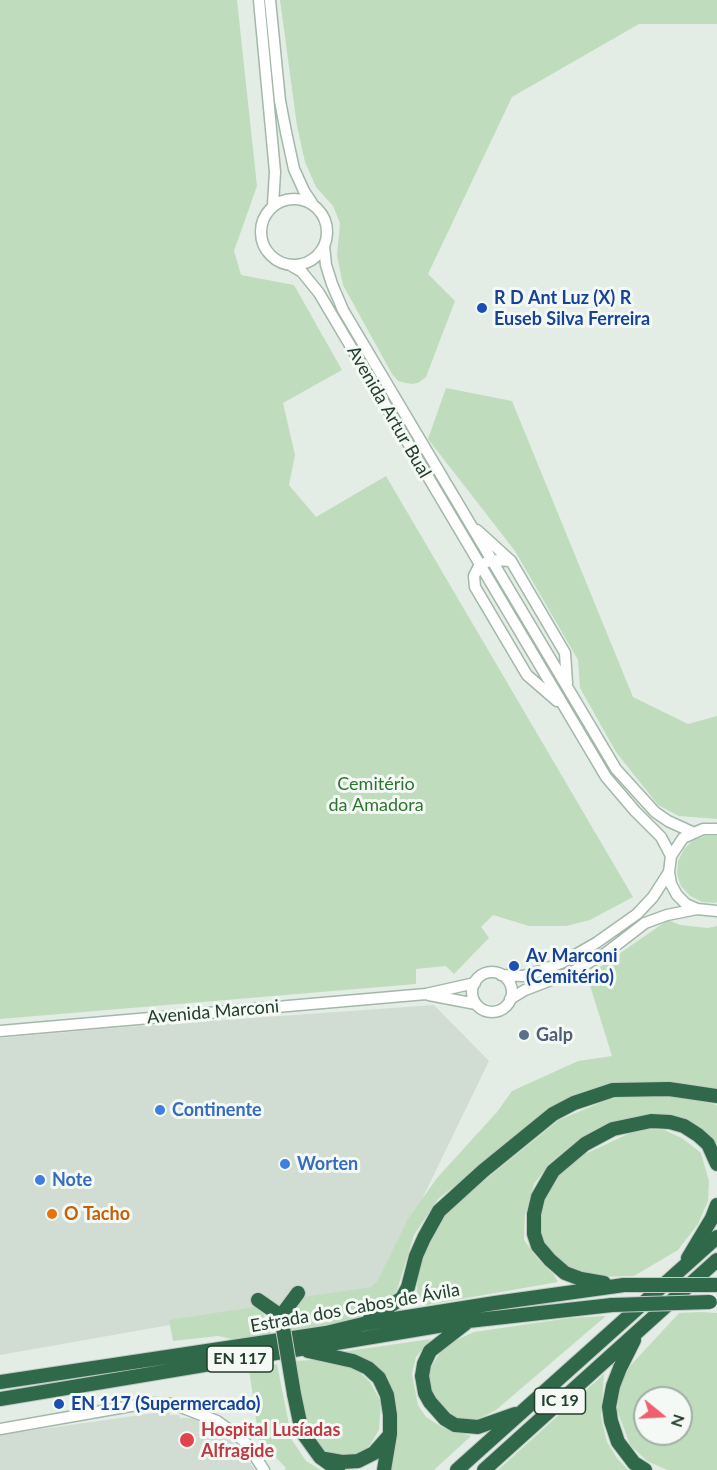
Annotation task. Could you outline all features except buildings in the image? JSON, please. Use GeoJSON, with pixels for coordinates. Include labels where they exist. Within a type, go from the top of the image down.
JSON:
{"type":"FeatureCollection","features":[{"type":"Feature","properties":{"kind":"highway"},"geometry":{"type":"LineString","coordinates":[[363,1324],[402,1298],[411,1280],[416,1256],[439,1211],[483,1171],[553,1114],[574,1103],[613,1090],[669,1089],[717,1096]]}},
{"type":"Feature","properties":{"kind":"highway"},"geometry":{"type":"LineString","coordinates":[[624,1285],[592,1282],[565,1273],[538,1246],[534,1234],[534,1215],[538,1197],[553,1171],[585,1144],[614,1129],[651,1121],[684,1126],[698,1135],[708,1144],[717,1164]]}},
{"type":"Feature","properties":{"kind":"highway"},"geometry":{"type":"LineString","coordinates":[[681,1270],[712,1218],[717,1205]]}},
{"type":"Feature","properties":{"kind":"highway","name":"IC 19"},"geometry":{"type":"LineString","coordinates":[[457,1470],[717,1237]]}},
{"type":"Feature","properties":{"kind":"highway","name":"IC 19"},"geometry":{"type":"LineString","coordinates":[[484,1470],[717,1260]]}},
{"type":"Feature","properties":{"kind":"highway","name":"Estrada dos Cabos de Ávila"},"geometry":{"type":"LineString","coordinates":[[0,1382],[326,1333],[363,1324],[495,1303],[624,1285],[717,1285]]}},
{"type":"Feature","properties":{"kind":"highway"},"geometry":{"type":"LineString","coordinates":[[281,1316],[298,1293]]}},
{"type":"Feature","properties":{"kind":"highway"},"geometry":{"type":"LineString","coordinates":[[258,1300],[281,1316],[302,1432],[320,1457],[338,1470]]}},
{"type":"Feature","properties":{"kind":"highway","name":"Estrada dos Cabos de Ávila"},"geometry":{"type":"LineString","coordinates":[[0,1399],[468,1321],[612,1305],[715,1303]]}},
{"type":"Feature","properties":{"kind":"highway"},"geometry":{"type":"LineString","coordinates":[[468,1321],[430,1351],[422,1376],[425,1393],[430,1402],[445,1419],[455,1425],[478,1427],[521,1412]]}},
{"type":"Feature","properties":{"kind":"highway"},"geometry":{"type":"LineString","coordinates":[[637,1333],[613,1386],[609,1407],[618,1442],[634,1463],[645,1470]]}},
{"type":"Feature","properties":{"kind":"highway"},"geometry":{"type":"LineString","coordinates":[[300,1349],[353,1361],[368,1368],[379,1378],[387,1395],[390,1434],[384,1470]]}},
{"type":"Feature","properties":{"kind":"highway"},"geometry":{"type":"LineString","coordinates":[[320,1457],[342,1462],[358,1461],[374,1453],[390,1434]]}},
{"type":"Feature","properties":{"kind":"street"},"geometry":{"type":"LineString","coordinates":[[259,0],[275,172],[273,205],[262,220],[261,238],[273,258],[290,265],[310,261],[318,255],[324,246],[327,233],[325,219],[303,191],[294,169],[280,101],[270,0]]}},
{"type":"Feature","properties":{"kind":"street"},"geometry":{"type":"LineString","coordinates":[[273,205],[292,198],[312,203]]}},
{"type":"Feature","properties":{"kind":"street","name":"Avenida Artur Bual"},"geometry":{"type":"LineString","coordinates":[[324,246],[326,265],[343,310],[616,769],[655,812],[692,832]]}},
{"type":"Feature","properties":{"kind":"street","name":"Avenida Artur Bual"},"geometry":{"type":"LineString","coordinates":[[290,265],[302,272],[319,293],[606,777],[661,837],[671,856]]}},
{"type":"Feature","properties":{"kind":"street","name":"Avenida Artur Bual"},"geometry":{"type":"LineString","coordinates":[[469,523],[511,561],[565,653],[567,686]]}},
{"type":"Feature","properties":{"kind":"street"},"geometry":{"type":"LineString","coordinates":[[480,566],[491,560],[511,561]]}},
{"type":"Feature","properties":{"kind":"street"},"geometry":{"type":"LineString","coordinates":[[697,909],[686,904],[671,884],[669,872],[671,856],[683,838],[692,832],[717,829]]}},
{"type":"Feature","properties":{"kind":"street"},"geometry":{"type":"LineString","coordinates":[[669,872],[653,897],[638,914],[563,962],[523,976],[484,974],[474,983],[472,994],[476,1004],[482,1010],[494,1012],[505,1007],[510,999],[525,990],[572,972],[606,953],[645,923],[667,915],[697,909],[717,911]]}},
{"type":"Feature","properties":{"kind":"street"},"geometry":{"type":"LineString","coordinates":[[501,975],[509,983],[510,999]]}},
{"type":"Feature","properties":{"kind":"street","name":"Avenida Marconi"},"geometry":{"type":"LineString","coordinates":[[0,1031],[426,994],[474,983]]}},
{"type":"Feature","properties":{"kind":"street","name":"Avenida Marconi"},"geometry":{"type":"LineString","coordinates":[[426,994],[476,1004]]}},
{"type":"Feature","properties":{"kind":"street"},"geometry":{"type":"LineString","coordinates":[[0,1429],[148,1403],[173,1404],[217,1421],[234,1433],[246,1443],[264,1470]]}},
{"type":"Feature","properties":{"kind":"shaded area"},"geometry":{"type":"Polygon","coordinates":[[[434,1005],[489,1061],[379,1288],[0,1355],[0,1038],[434,1005]]]}},
{"type":"Feature","properties":{"kind":"shaded area"},"geometry":{"type":"Polygon","coordinates":[[[169,1411],[170,1415],[193,1418],[220,1431],[238,1447],[255,1470],[0,1470],[0,1435],[169,1411]]]}},
{"type":"Feature","properties":{"kind":"green space","name":"Cemitério da Amadora"},"geometry":{"type":"Polygon","coordinates":[[[0,0],[237,0],[257,186],[234,251],[241,275],[294,285],[342,370],[283,403],[295,455],[289,485],[316,517],[386,476],[633,897],[590,920],[566,926],[529,926],[493,915],[481,927],[489,938],[454,974],[446,966],[416,969],[416,984],[0,1019],[0,0]]]}},
{"type":"Feature","properties":{"kind":"green space"},"geometry":{"type":"Polygon","coordinates":[[[280,0],[717,0],[717,24],[639,24],[512,97],[428,274],[455,301],[426,377],[418,383],[411,384],[398,381],[392,374],[343,285],[337,256],[340,223],[333,206],[316,187],[305,162],[297,126],[280,0]]]}},
{"type":"Feature","properties":{"kind":"green space"},"geometry":{"type":"Polygon","coordinates":[[[446,388],[512,401],[633,697],[688,724],[717,716],[717,819],[679,816],[658,805],[616,752],[580,688],[578,660],[515,551],[428,439],[446,388]]]}},
{"type":"Feature","properties":{"kind":"green space"},"geometry":{"type":"Polygon","coordinates":[[[706,836],[717,836],[717,902],[715,903],[702,902],[690,896],[681,886],[677,874],[678,861],[684,849],[693,840],[706,836]]]}},
{"type":"Feature","properties":{"kind":"green space"},"geometry":{"type":"Polygon","coordinates":[[[668,920],[680,925],[708,928],[717,926],[717,1091],[645,1083],[605,1085],[570,1098],[550,1111],[438,1199],[414,1235],[397,1290],[386,1303],[346,1323],[291,1333],[289,1318],[296,1298],[371,1287],[378,1280],[408,1219],[437,1178],[497,1112],[512,1091],[578,1061],[612,1056],[587,976],[668,920]]]}},
{"type":"Feature","properties":{"kind":"green space"},"geometry":{"type":"Polygon","coordinates":[[[632,1095],[664,1096],[717,1105],[717,1148],[673,1117],[644,1115],[600,1129],[579,1139],[550,1163],[534,1184],[525,1215],[524,1240],[558,1282],[427,1305],[416,1302],[418,1277],[425,1247],[442,1215],[559,1120],[609,1099],[632,1095]]]}},
{"type":"Feature","properties":{"kind":"green space"},"geometry":{"type":"Polygon","coordinates":[[[646,1129],[664,1130],[682,1138],[701,1153],[709,1181],[708,1201],[698,1224],[678,1250],[634,1276],[596,1277],[579,1273],[550,1254],[540,1239],[539,1216],[544,1195],[559,1173],[581,1156],[630,1133],[646,1129]]]}},
{"type":"Feature","properties":{"kind":"green space"},"geometry":{"type":"Polygon","coordinates":[[[254,1307],[263,1313],[271,1334],[236,1340],[218,1336],[173,1341],[169,1320],[254,1307]]]}},
{"type":"Feature","properties":{"kind":"green space"},"geometry":{"type":"Polygon","coordinates":[[[679,1313],[717,1313],[717,1470],[667,1470],[647,1461],[630,1445],[617,1410],[621,1383],[630,1366],[679,1313]]]}},
{"type":"Feature","properties":{"kind":"green space"},"geometry":{"type":"Polygon","coordinates":[[[606,1316],[496,1410],[476,1420],[448,1415],[428,1389],[430,1369],[441,1351],[452,1342],[474,1332],[570,1318],[606,1316]]]}},
{"type":"Feature","properties":{"kind":"green space"},"geometry":{"type":"Polygon","coordinates":[[[431,1339],[416,1357],[412,1374],[418,1405],[426,1417],[442,1427],[471,1436],[434,1470],[390,1470],[385,1381],[340,1352],[431,1339]]]}},
{"type":"Feature","properties":{"kind":"green space"},"geometry":{"type":"Polygon","coordinates":[[[328,1359],[357,1370],[370,1382],[381,1402],[379,1430],[370,1445],[356,1455],[338,1457],[324,1453],[305,1423],[295,1361],[328,1359]]]}},
{"type":"Feature","properties":{"kind":"green space"},"geometry":{"type":"Polygon","coordinates":[[[277,1364],[292,1440],[306,1461],[321,1470],[285,1470],[286,1468],[259,1440],[249,1369],[277,1364]]]}},
{"type":"Feature","properties":{"kind":"green space"},"geometry":{"type":"Polygon","coordinates":[[[604,1374],[601,1417],[607,1442],[628,1470],[498,1470],[604,1374]]]}},
{"type":"Feature","properties":{"kind":"place","name":"R D Ant Luz (X) R Euseb Silva Ferreira"},"geometry":{"type":"Point","coordinates":[482,308]}},
{"type":"Feature","properties":{"kind":"place","name":"Av Marconi (Cemitério)"},"geometry":{"type":"Point","coordinates":[514,966]}},
{"type":"Feature","properties":{"kind":"place","name":"Galp"},"geometry":{"type":"Point","coordinates":[524,1035]}},
{"type":"Feature","properties":{"kind":"place","name":"Continente"},"geometry":{"type":"Point","coordinates":[160,1110]}},
{"type":"Feature","properties":{"kind":"place","name":"Worten"},"geometry":{"type":"Point","coordinates":[285,1164]}},
{"type":"Feature","properties":{"kind":"place","name":"Note"},"geometry":{"type":"Point","coordinates":[40,1180]}},
{"type":"Feature","properties":{"kind":"place","name":"O Tacho"},"geometry":{"type":"Point","coordinates":[52,1214]}},
{"type":"Feature","properties":{"kind":"place","name":"EN 117 (Supermercado)"},"geometry":{"type":"Point","coordinates":[59,1404]}},
{"type":"Feature","properties":{"kind":"place","name":"Hospital Lusíadas Alfragide"},"geometry":{"type":"Point","coordinates":[187,1440]}}]}
